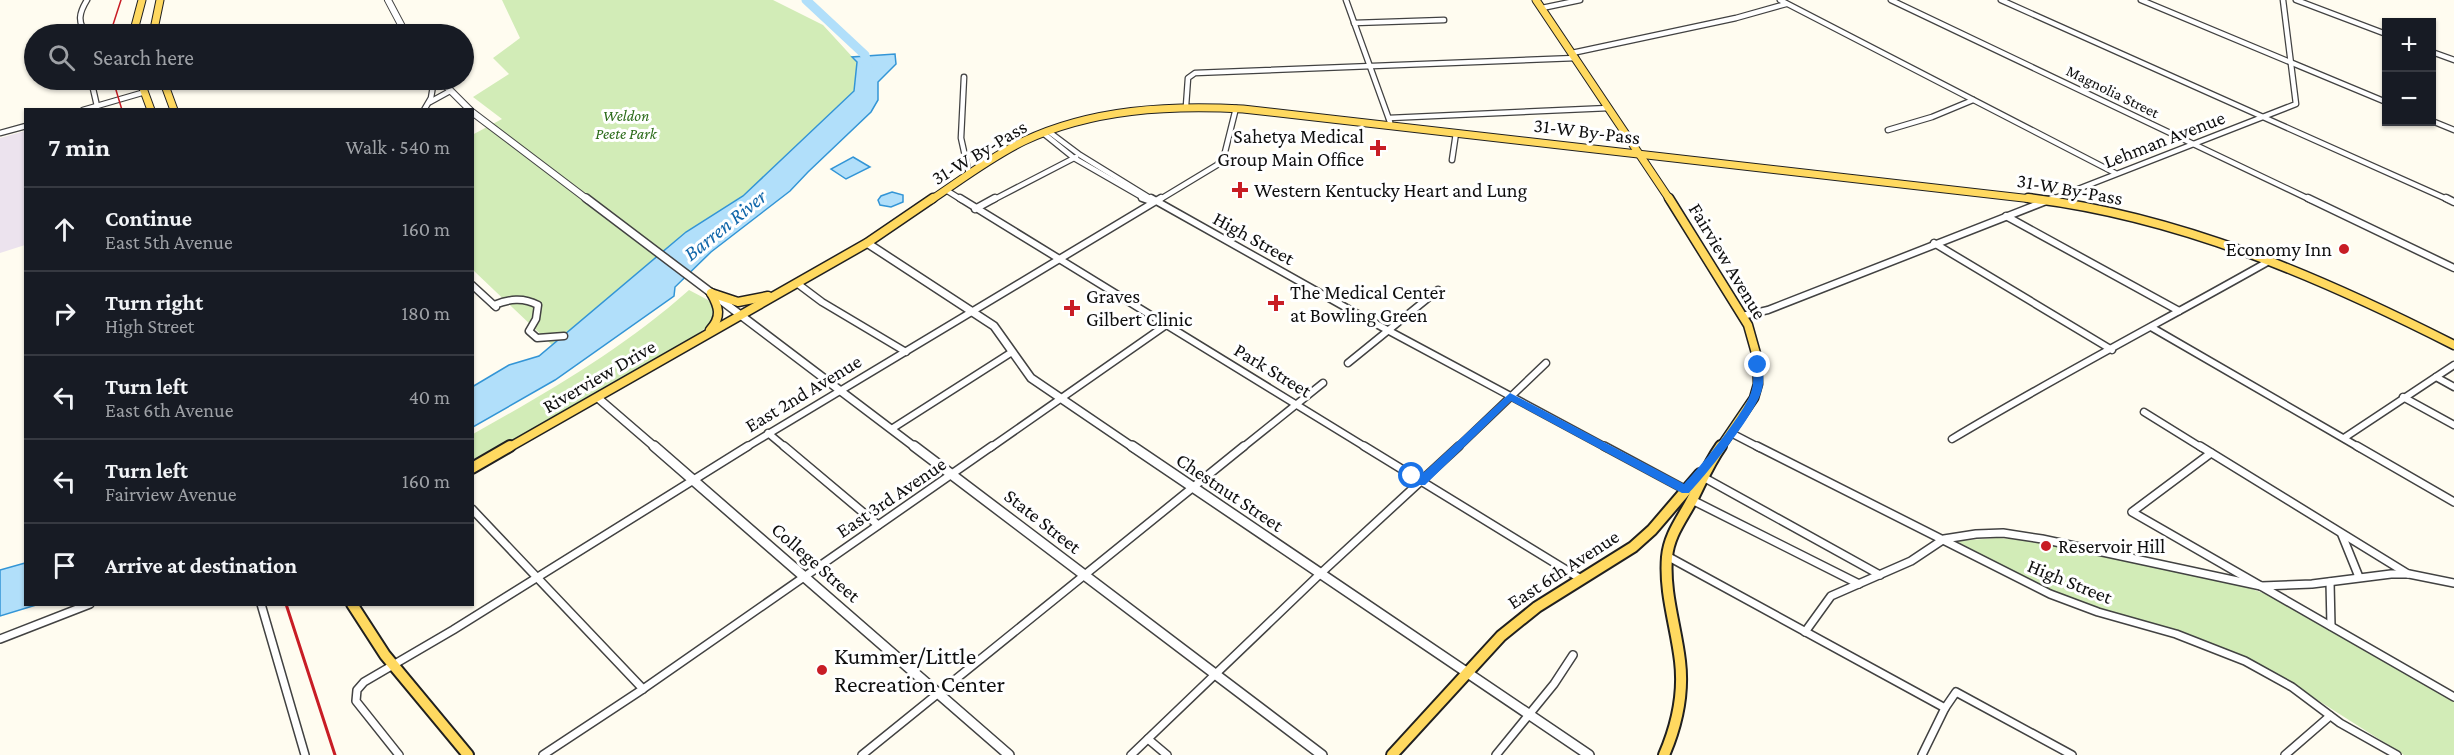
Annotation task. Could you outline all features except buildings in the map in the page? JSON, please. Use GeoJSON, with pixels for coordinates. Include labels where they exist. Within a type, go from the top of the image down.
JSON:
{"type":"FeatureCollection","features":[{"type":"Feature","properties":{"kind":"main road"},"geometry":{"type":"LineString","coordinates":[[136,24],[142,0]]}},
{"type":"Feature","properties":{"kind":"main road"},"geometry":{"type":"LineString","coordinates":[[155,24],[160,0]]}},
{"type":"Feature","properties":{"kind":"main road","name":"Fairview Avenue"},"geometry":{"type":"LineString","coordinates":[[1536,0],[1687,226],[1742,316],[1756,349],[1758,384],[1752,402],[1704,472],[1692,500],[1676,526],[1667,556],[1667,596],[1680,661],[1681,688],[1675,729],[1664,755]]}},
{"type":"Feature","properties":{"kind":"main road"},"geometry":{"type":"LineString","coordinates":[[149,90],[145,92],[150,108]]}},
{"type":"Feature","properties":{"kind":"main road"},"geometry":{"type":"LineString","coordinates":[[167,90],[173,108]]}},
{"type":"Feature","properties":{"kind":"main road","name":"31-W By-Pass"},"geometry":{"type":"LineString","coordinates":[[743,315],[867,243],[1009,149],[1046,132],[1118,113],[1186,106],[1236,108],[1390,122],[1456,133],[2047,200],[2157,223],[2272,260],[2339,289],[2454,345]]}},
{"type":"Feature","properties":{"kind":"main road"},"geometry":{"type":"LineString","coordinates":[[709,291],[732,301],[746,302],[785,291]]}},
{"type":"Feature","properties":{"kind":"main road"},"geometry":{"type":"LineString","coordinates":[[692,344],[717,324],[720,311],[709,291]]}},
{"type":"Feature","properties":{"kind":"main road","name":"Riverview Drive"},"geometry":{"type":"LineString","coordinates":[[474,467],[743,315]]}},
{"type":"Feature","properties":{"kind":"main road","name":"East 6th Avenue"},"geometry":{"type":"LineString","coordinates":[[1392,755],[1466,672],[1517,622],[1633,547],[1652,530],[1704,472]]}},
{"type":"Feature","properties":{"kind":"main road"},"geometry":{"type":"LineString","coordinates":[[353,606],[394,665],[468,755]]}},
{"type":"Feature","properties":{"kind":"street"},"geometry":{"type":"LineString","coordinates":[[80,24],[78,18],[87,0]]}},
{"type":"Feature","properties":{"kind":"street"},"geometry":{"type":"LineString","coordinates":[[388,0],[401,24]]}},
{"type":"Feature","properties":{"kind":"street"},"geometry":{"type":"LineString","coordinates":[[1346,0],[1390,122],[1609,108]]}},
{"type":"Feature","properties":{"kind":"street"},"geometry":{"type":"LineString","coordinates":[[1542,8],[1580,0]]}},
{"type":"Feature","properties":{"kind":"street"},"geometry":{"type":"LineString","coordinates":[[1780,0],[2115,173]]}},
{"type":"Feature","properties":{"kind":"street","name":"Magnolia Street"},"geometry":{"type":"LineString","coordinates":[[1891,0],[2454,268]]}},
{"type":"Feature","properties":{"kind":"street"},"geometry":{"type":"LineString","coordinates":[[2001,0],[2454,202]]}},
{"type":"Feature","properties":{"kind":"street"},"geometry":{"type":"LineString","coordinates":[[2141,0],[2382,100]]}},
{"type":"Feature","properties":{"kind":"street","name":"Lehman Avenue"},"geometry":{"type":"LineString","coordinates":[[1742,316],[1768,310],[1934,243],[2296,104],[2283,0]]}},
{"type":"Feature","properties":{"kind":"street"},"geometry":{"type":"LineString","coordinates":[[2296,0],[2382,32]]}},
{"type":"Feature","properties":{"kind":"street"},"geometry":{"type":"LineString","coordinates":[[1186,106],[1188,80],[1193,73],[1574,56],[1787,4]]}},
{"type":"Feature","properties":{"kind":"street"},"geometry":{"type":"LineString","coordinates":[[1354,24],[1444,20]]}},
{"type":"Feature","properties":{"kind":"street"},"geometry":{"type":"LineString","coordinates":[[2436,53],[2454,60]]}},
{"type":"Feature","properties":{"kind":"street"},"geometry":{"type":"LineString","coordinates":[[964,77],[960,141],[963,162],[969,174]]}},
{"type":"Feature","properties":{"kind":"street"},"geometry":{"type":"LineString","coordinates":[[93,90],[97,106]]}},
{"type":"Feature","properties":{"kind":"street"},"geometry":{"type":"LineString","coordinates":[[425,108],[433,90]]}},
{"type":"Feature","properties":{"kind":"street"},"geometry":{"type":"LineString","coordinates":[[428,103],[450,91]]}},
{"type":"Feature","properties":{"kind":"street","name":"State Street"},"geometry":{"type":"LineString","coordinates":[[450,91],[468,108]]}},
{"type":"Feature","properties":{"kind":"street"},"geometry":{"type":"LineString","coordinates":[[90,108],[145,92]]}},
{"type":"Feature","properties":{"kind":"street"},"geometry":{"type":"LineString","coordinates":[[1888,130],[1930,118],[1973,100]]}},
{"type":"Feature","properties":{"kind":"street","name":"East 2nd Avenue"},"geometry":{"type":"LineString","coordinates":[[399,755],[358,705],[356,696],[358,687],[768,433],[1156,202],[1222,159],[1236,108]]}},
{"type":"Feature","properties":{"kind":"street","name":"State Street"},"geometry":{"type":"LineString","coordinates":[[474,113],[1322,755]]}},
{"type":"Feature","properties":{"kind":"street"},"geometry":{"type":"LineString","coordinates":[[2436,123],[2454,130]]}},
{"type":"Feature","properties":{"kind":"street"},"geometry":{"type":"LineString","coordinates":[[0,133],[24,127]]}},
{"type":"Feature","properties":{"kind":"street","name":"High Street"},"geometry":{"type":"LineString","coordinates":[[1046,132],[1077,156],[1141,198],[1156,202],[1388,331],[1686,490]]}},
{"type":"Feature","properties":{"kind":"street"},"geometry":{"type":"LineString","coordinates":[[1452,160],[1456,133]]}},
{"type":"Feature","properties":{"kind":"street"},"geometry":{"type":"LineString","coordinates":[[975,208],[1077,156]]}},
{"type":"Feature","properties":{"kind":"street","name":"Park Street"},"geometry":{"type":"LineString","coordinates":[[946,190],[1581,579]]}},
{"type":"Feature","properties":{"kind":"street"},"geometry":{"type":"LineString","coordinates":[[2006,216],[2179,312]]}},
{"type":"Feature","properties":{"kind":"street","name":"Chestnut Street"},"geometry":{"type":"LineString","coordinates":[[867,243],[973,311],[1003,334],[1023,371],[1061,398],[1589,755]]}},
{"type":"Feature","properties":{"kind":"street"},"geometry":{"type":"LineString","coordinates":[[1934,243],[2112,350]]}},
{"type":"Feature","properties":{"kind":"street"},"geometry":{"type":"LineString","coordinates":[[1952,439],[2029,393],[2112,350],[2272,260]]}},
{"type":"Feature","properties":{"kind":"street"},"geometry":{"type":"LineString","coordinates":[[798,284],[822,302],[906,352]]}},
{"type":"Feature","properties":{"kind":"street"},"geometry":{"type":"LineString","coordinates":[[474,287],[495,306],[517,299],[531,301],[538,305],[539,311],[536,323],[528,331],[537,338],[564,336]]}},
{"type":"Feature","properties":{"kind":"street"},"geometry":{"type":"LineString","coordinates":[[1348,363],[1438,290]]}},
{"type":"Feature","properties":{"kind":"street","name":"East 3rd Avenue"},"geometry":{"type":"LineString","coordinates":[[543,755],[643,689],[1166,325]]}},
{"type":"Feature","properties":{"kind":"street"},"geometry":{"type":"LineString","coordinates":[[2151,327],[2454,502]]}},
{"type":"Feature","properties":{"kind":"street"},"geometry":{"type":"LineString","coordinates":[[893,429],[1012,352]]}},
{"type":"Feature","properties":{"kind":"street"},"geometry":{"type":"LineString","coordinates":[[1131,755],[1546,363]]}},
{"type":"Feature","properties":{"kind":"street"},"geometry":{"type":"LineString","coordinates":[[2344,438],[2454,365]]}},
{"type":"Feature","properties":{"kind":"street"},"geometry":{"type":"LineString","coordinates":[[2436,377],[2454,387]]}},
{"type":"Feature","properties":{"kind":"street"},"geometry":{"type":"LineString","coordinates":[[862,755],[1323,383]]}},
{"type":"Feature","properties":{"kind":"street"},"geometry":{"type":"LineString","coordinates":[[2403,397],[2454,425]]}},
{"type":"Feature","properties":{"kind":"street","name":"College Street"},"geometry":{"type":"LineString","coordinates":[[598,398],[806,576],[1009,755]]}},
{"type":"Feature","properties":{"kind":"street"},"geometry":{"type":"LineString","coordinates":[[2144,412],[2409,574]]}},
{"type":"Feature","properties":{"kind":"street"},"geometry":{"type":"LineString","coordinates":[[768,433],[878,525]]}},
{"type":"Feature","properties":{"kind":"street","name":"High Street"},"geometry":{"type":"LineString","coordinates":[[1731,433],[2070,603],[2158,628],[2232,655],[2292,687],[2330,716],[2397,755]]}},
{"type":"Feature","properties":{"kind":"street"},"geometry":{"type":"LineString","coordinates":[[2211,453],[2132,510],[2133,512],[2454,697]]}},
{"type":"Feature","properties":{"kind":"street"},"geometry":{"type":"LineString","coordinates":[[1704,472],[1880,575]]}},
{"type":"Feature","properties":{"kind":"street"},"geometry":{"type":"LineString","coordinates":[[1692,500],[1859,584]]}},
{"type":"Feature","properties":{"kind":"street"},"geometry":{"type":"LineString","coordinates":[[474,510],[643,689]]}},
{"type":"Feature","properties":{"kind":"street"},"geometry":{"type":"LineString","coordinates":[[1805,632],[1831,596],[1911,561],[1944,539],[1976,534],[2016,534],[2085,546],[2261,586],[2409,574],[2454,583]]}},
{"type":"Feature","properties":{"kind":"street"},"geometry":{"type":"LineString","coordinates":[[2341,534],[2359,577]]}},
{"type":"Feature","properties":{"kind":"street"},"geometry":{"type":"LineString","coordinates":[[1667,556],[1945,708]]}},
{"type":"Feature","properties":{"kind":"street"},"geometry":{"type":"LineString","coordinates":[[2330,582],[2331,626]]}},
{"type":"Feature","properties":{"kind":"street"},"geometry":{"type":"LineString","coordinates":[[0,639],[85,606]]}},
{"type":"Feature","properties":{"kind":"street"},"geometry":{"type":"LineString","coordinates":[[262,606],[305,755]]}},
{"type":"Feature","properties":{"kind":"street"},"geometry":{"type":"LineString","coordinates":[[1496,755],[1554,684],[1573,655]]}},
{"type":"Feature","properties":{"kind":"street"},"geometry":{"type":"LineString","coordinates":[[1922,755],[1955,693],[1959,693],[2072,755]]}},
{"type":"Feature","properties":{"kind":"street"},"geometry":{"type":"LineString","coordinates":[[2285,755],[2330,716]]}},
{"type":"Feature","properties":{"kind":"street"},"geometry":{"type":"LineString","coordinates":[[1148,739],[1167,755]]}},
{"type":"Feature","properties":{"kind":"street"},"geometry":{"type":"LineString","coordinates":[[2052,755],[2056,746]]}},
{"type":"Feature","properties":{"kind":"shaded area"},"geometry":{"type":"Polygon","coordinates":[[[24,131],[24,245],[0,253],[0,138],[24,131]]]}},
{"type":"Feature","properties":{"kind":"green space","name":"Weldon Peete Park"},"geometry":{"type":"Polygon","coordinates":[[[502,0],[773,0],[823,25],[857,62],[854,91],[743,196],[686,232],[552,345],[474,271],[474,134],[502,119],[473,97],[509,74],[493,58],[520,38],[502,0]]]}},
{"type":"Feature","properties":{"kind":"green space"},"geometry":{"type":"Polygon","coordinates":[[[689,290],[708,300],[716,311],[715,321],[684,344],[474,462],[474,433],[612,350],[689,290]]]}},
{"type":"Feature","properties":{"kind":"green space"},"geometry":{"type":"Polygon","coordinates":[[[1997,538],[2023,540],[2065,548],[2246,587],[2266,594],[2454,701],[2454,755],[2404,755],[2275,673],[2176,630],[2081,604],[2038,585],[1961,545],[1958,541],[1997,538]]]}},
{"type":"Feature","properties":{"kind":"water"},"geometry":{"type":"Polygon","coordinates":[[[895,54],[896,64],[878,82],[878,100],[871,112],[790,191],[711,252],[675,287],[674,296],[555,380],[474,426],[474,386],[509,365],[539,356],[686,232],[743,196],[854,91],[857,62],[852,57],[895,54]]]}},
{"type":"Feature","properties":{"kind":"water"},"geometry":{"type":"Polygon","coordinates":[[[853,157],[870,167],[846,179],[831,169],[853,157]]]}},
{"type":"Feature","properties":{"kind":"water"},"geometry":{"type":"Polygon","coordinates":[[[892,192],[903,195],[903,202],[891,207],[880,205],[878,200],[881,196],[892,192]]]}},
{"type":"Feature","properties":{"kind":"water"},"geometry":{"type":"Polygon","coordinates":[[[24,563],[24,606],[33,606],[0,616],[0,570],[24,563]]]}},
{"type":"Feature","properties":{"kind":"waterway","name":"Barren River"},"geometry":{"type":"LineString","coordinates":[[806,0],[865,55],[869,72]]}},
{"type":"Feature","properties":{"kind":"railway"},"geometry":{"type":"LineString","coordinates":[[113,24],[121,0]]}},
{"type":"Feature","properties":{"kind":"railway"},"geometry":{"type":"LineString","coordinates":[[116,90],[121,108]]}},
{"type":"Feature","properties":{"kind":"railway"},"geometry":{"type":"LineString","coordinates":[[287,606],[335,755]]}},
{"type":"Feature","properties":{"kind":"place","name":"Sahetya Medical Group Main Office"},"geometry":{"type":"Point","coordinates":[1378,148]}},
{"type":"Feature","properties":{"kind":"place","name":"Western Kentucky Heart and Lung"},"geometry":{"type":"Point","coordinates":[1240,190]}},
{"type":"Feature","properties":{"kind":"place","name":"Economy Inn"},"geometry":{"type":"Point","coordinates":[2344,249]}},
{"type":"Feature","properties":{"kind":"place","name":"The Medical Center at Bowling Green"},"geometry":{"type":"Point","coordinates":[1276,303]}},
{"type":"Feature","properties":{"kind":"place","name":"Graves Gilbert Clinic"},"geometry":{"type":"Point","coordinates":[1072,308]}},
{"type":"Feature","properties":{"kind":"place","name":"Reservoir Hill"},"geometry":{"type":"Point","coordinates":[2046,546]}},
{"type":"Feature","properties":{"kind":"place","name":"Kummer/Little Recreation Center"},"geometry":{"type":"Point","coordinates":[822,670]}},
{"type":"Feature","properties":{"kind":"route"},"geometry":{"type":"LineString","coordinates":[[1412,476],[1421,482],[1510,396],[1686,490],[1706,468],[1752,402],[1757,389],[1758,365]]}}]}
